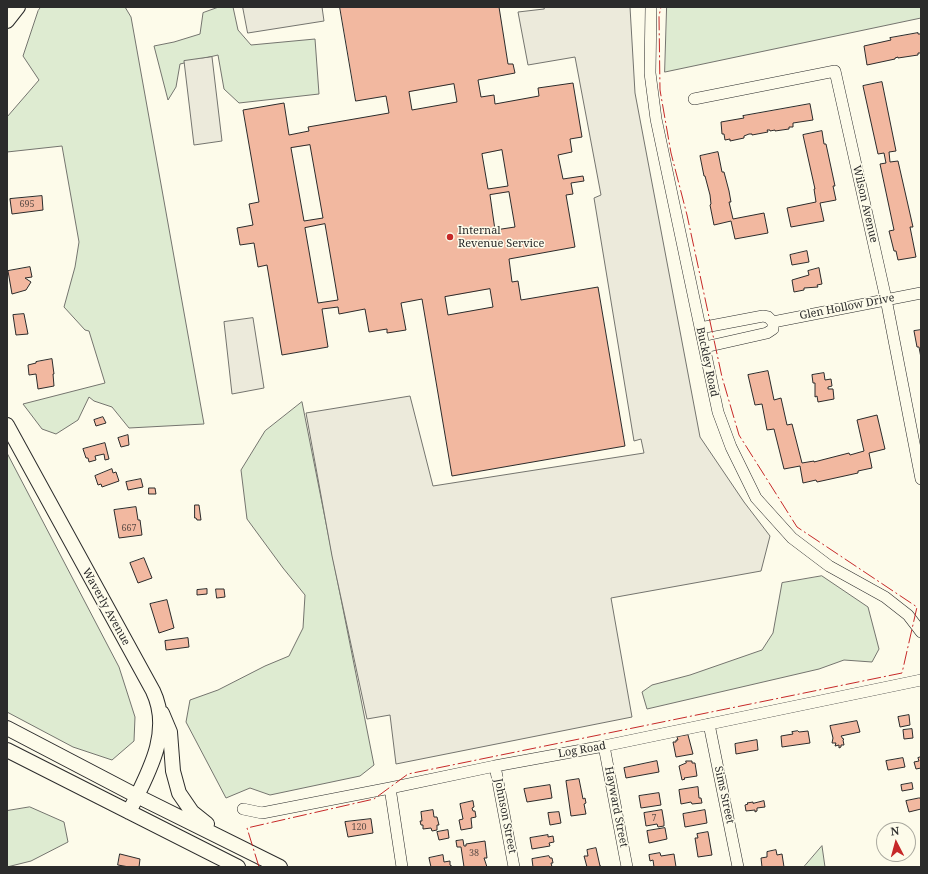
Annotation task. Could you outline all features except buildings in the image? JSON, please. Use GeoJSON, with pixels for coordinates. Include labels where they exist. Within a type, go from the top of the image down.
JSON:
{"type":"FeatureCollection","features":[{"type":"Feature","properties":{"kind":"main road"},"geometry":{"type":"LineString","coordinates":[[7,21],[18,7]]}},
{"type":"Feature","properties":{"kind":"main road","name":"Waverly Avenue"},"geometry":{"type":"LineString","coordinates":[[7,425],[153,691],[159,706],[160,729],[158,746],[153,762],[129,812]]}},
{"type":"Feature","properties":{"kind":"main road"},"geometry":{"type":"LineString","coordinates":[[159,706],[170,732],[174,778],[182,800],[197,817],[236,845]]}},
{"type":"Feature","properties":{"kind":"main road"},"geometry":{"type":"LineString","coordinates":[[7,728],[137,796],[280,867]]}},
{"type":"Feature","properties":{"kind":"main road"},"geometry":{"type":"LineString","coordinates":[[7,750],[238,867]]}},
{"type":"Feature","properties":{"kind":"street","name":"Buckley Road"},"geometry":{"type":"LineString","coordinates":[[651,7],[650,48],[652,96],[661,146],[718,412],[731,447],[756,498],[792,538],[829,566],[885,597],[908,615],[921,632]]}},
{"type":"Feature","properties":{"kind":"street","name":"Wilson Avenue"},"geometry":{"type":"LineString","coordinates":[[694,99],[835,71],[886,299],[921,479]]}},
{"type":"Feature","properties":{"kind":"street","name":"Glen Hollow Drive"},"geometry":{"type":"LineString","coordinates":[[700,328],[763,316],[768,317],[773,322],[921,293]]}},
{"type":"Feature","properties":{"kind":"street"},"geometry":{"type":"LineString","coordinates":[[705,347],[767,333],[773,329],[773,322]]}},
{"type":"Feature","properties":{"kind":"street","name":"Log Road"},"geometry":{"type":"LineString","coordinates":[[243,809],[262,813],[495,766],[604,746],[921,680]]}},
{"type":"Feature","properties":{"kind":"street","name":"Sims Street"},"geometry":{"type":"LineString","coordinates":[[709,724],[738,867]]}},
{"type":"Feature","properties":{"kind":"street","name":"Hayward Street"},"geometry":{"type":"LineString","coordinates":[[604,746],[627,867]]}},
{"type":"Feature","properties":{"kind":"street","name":"Johnson Street"},"geometry":{"type":"LineString","coordinates":[[495,766],[514,867]]}},
{"type":"Feature","properties":{"kind":"street"},"geometry":{"type":"LineString","coordinates":[[390,788],[402,867]]}},
{"type":"Feature","properties":{"kind":"green space"},"geometry":{"type":"Polygon","coordinates":[[[41,7],[125,7],[131,17],[204,424],[129,428],[112,407],[94,401],[89,397],[78,420],[56,434],[42,429],[23,404],[105,383],[89,331],[85,330],[64,307],[75,267],[79,242],[62,146],[7,152],[7,117],[39,80],[23,56],[38,11],[41,7]]]}},
{"type":"Feature","properties":{"kind":"green space"},"geometry":{"type":"Polygon","coordinates":[[[219,7],[233,7],[238,30],[251,45],[315,39],[319,94],[239,103],[224,89],[218,55],[180,64],[176,87],[168,100],[154,46],[200,34],[203,13],[219,7]]]}},
{"type":"Feature","properties":{"kind":"green space"},"geometry":{"type":"Polygon","coordinates":[[[667,7],[921,7],[921,18],[665,72],[667,7]]]}},
{"type":"Feature","properties":{"kind":"green space"},"geometry":{"type":"Polygon","coordinates":[[[302,402],[374,765],[360,776],[270,795],[250,788],[226,798],[186,722],[190,700],[218,690],[265,666],[289,656],[303,628],[305,595],[247,519],[241,470],[265,431],[302,402]]]}},
{"type":"Feature","properties":{"kind":"green space"},"geometry":{"type":"Polygon","coordinates":[[[7,453],[119,667],[135,717],[134,741],[112,760],[73,747],[7,712],[7,453]]]}},
{"type":"Feature","properties":{"kind":"green space"},"geometry":{"type":"Polygon","coordinates":[[[822,576],[868,607],[879,649],[872,662],[844,660],[819,669],[647,709],[642,692],[652,685],[690,675],[762,650],[773,633],[782,583],[822,576]]]}},
{"type":"Feature","properties":{"kind":"green space"},"geometry":{"type":"Polygon","coordinates":[[[30,807],[64,822],[68,842],[31,861],[7,867],[7,811],[30,807]]]}},
{"type":"Feature","properties":{"kind":"green space"},"geometry":{"type":"Polygon","coordinates":[[[822,846],[825,867],[806,867],[805,866],[822,846]]]}},
{"type":"Feature","properties":{"kind":"shaded area"},"geometry":{"type":"Polygon","coordinates":[[[243,7],[322,7],[324,21],[248,33],[243,7]]]}},
{"type":"Feature","properties":{"kind":"shaded area"},"geometry":{"type":"Polygon","coordinates":[[[544,7],[630,7],[635,93],[700,437],[744,502],[770,536],[761,571],[611,598],[632,717],[396,764],[390,715],[367,719],[332,556],[306,413],[410,396],[433,486],[644,453],[641,439],[634,441],[594,198],[601,195],[575,57],[528,65],[518,12],[544,9],[544,7]]]}},
{"type":"Feature","properties":{"kind":"shaded area"},"geometry":{"type":"Polygon","coordinates":[[[212,57],[222,141],[194,145],[184,61],[212,57]]]}},
{"type":"Feature","properties":{"kind":"shaded area"},"geometry":{"type":"Polygon","coordinates":[[[253,318],[264,388],[232,394],[224,322],[253,318]]]}},
{"type":"Feature","properties":{"kind":"power"},"geometry":{"type":"LineString","coordinates":[[259,867],[247,828],[374,799],[408,774],[902,673],[917,607],[797,527],[739,435],[722,377],[687,215],[671,153],[660,90],[659,16],[661,7]]}},
{"type":"Feature","properties":{"kind":"place","name":"Internal Revenue Service"},"geometry":{"type":"Point","coordinates":[450,237]}}]}
